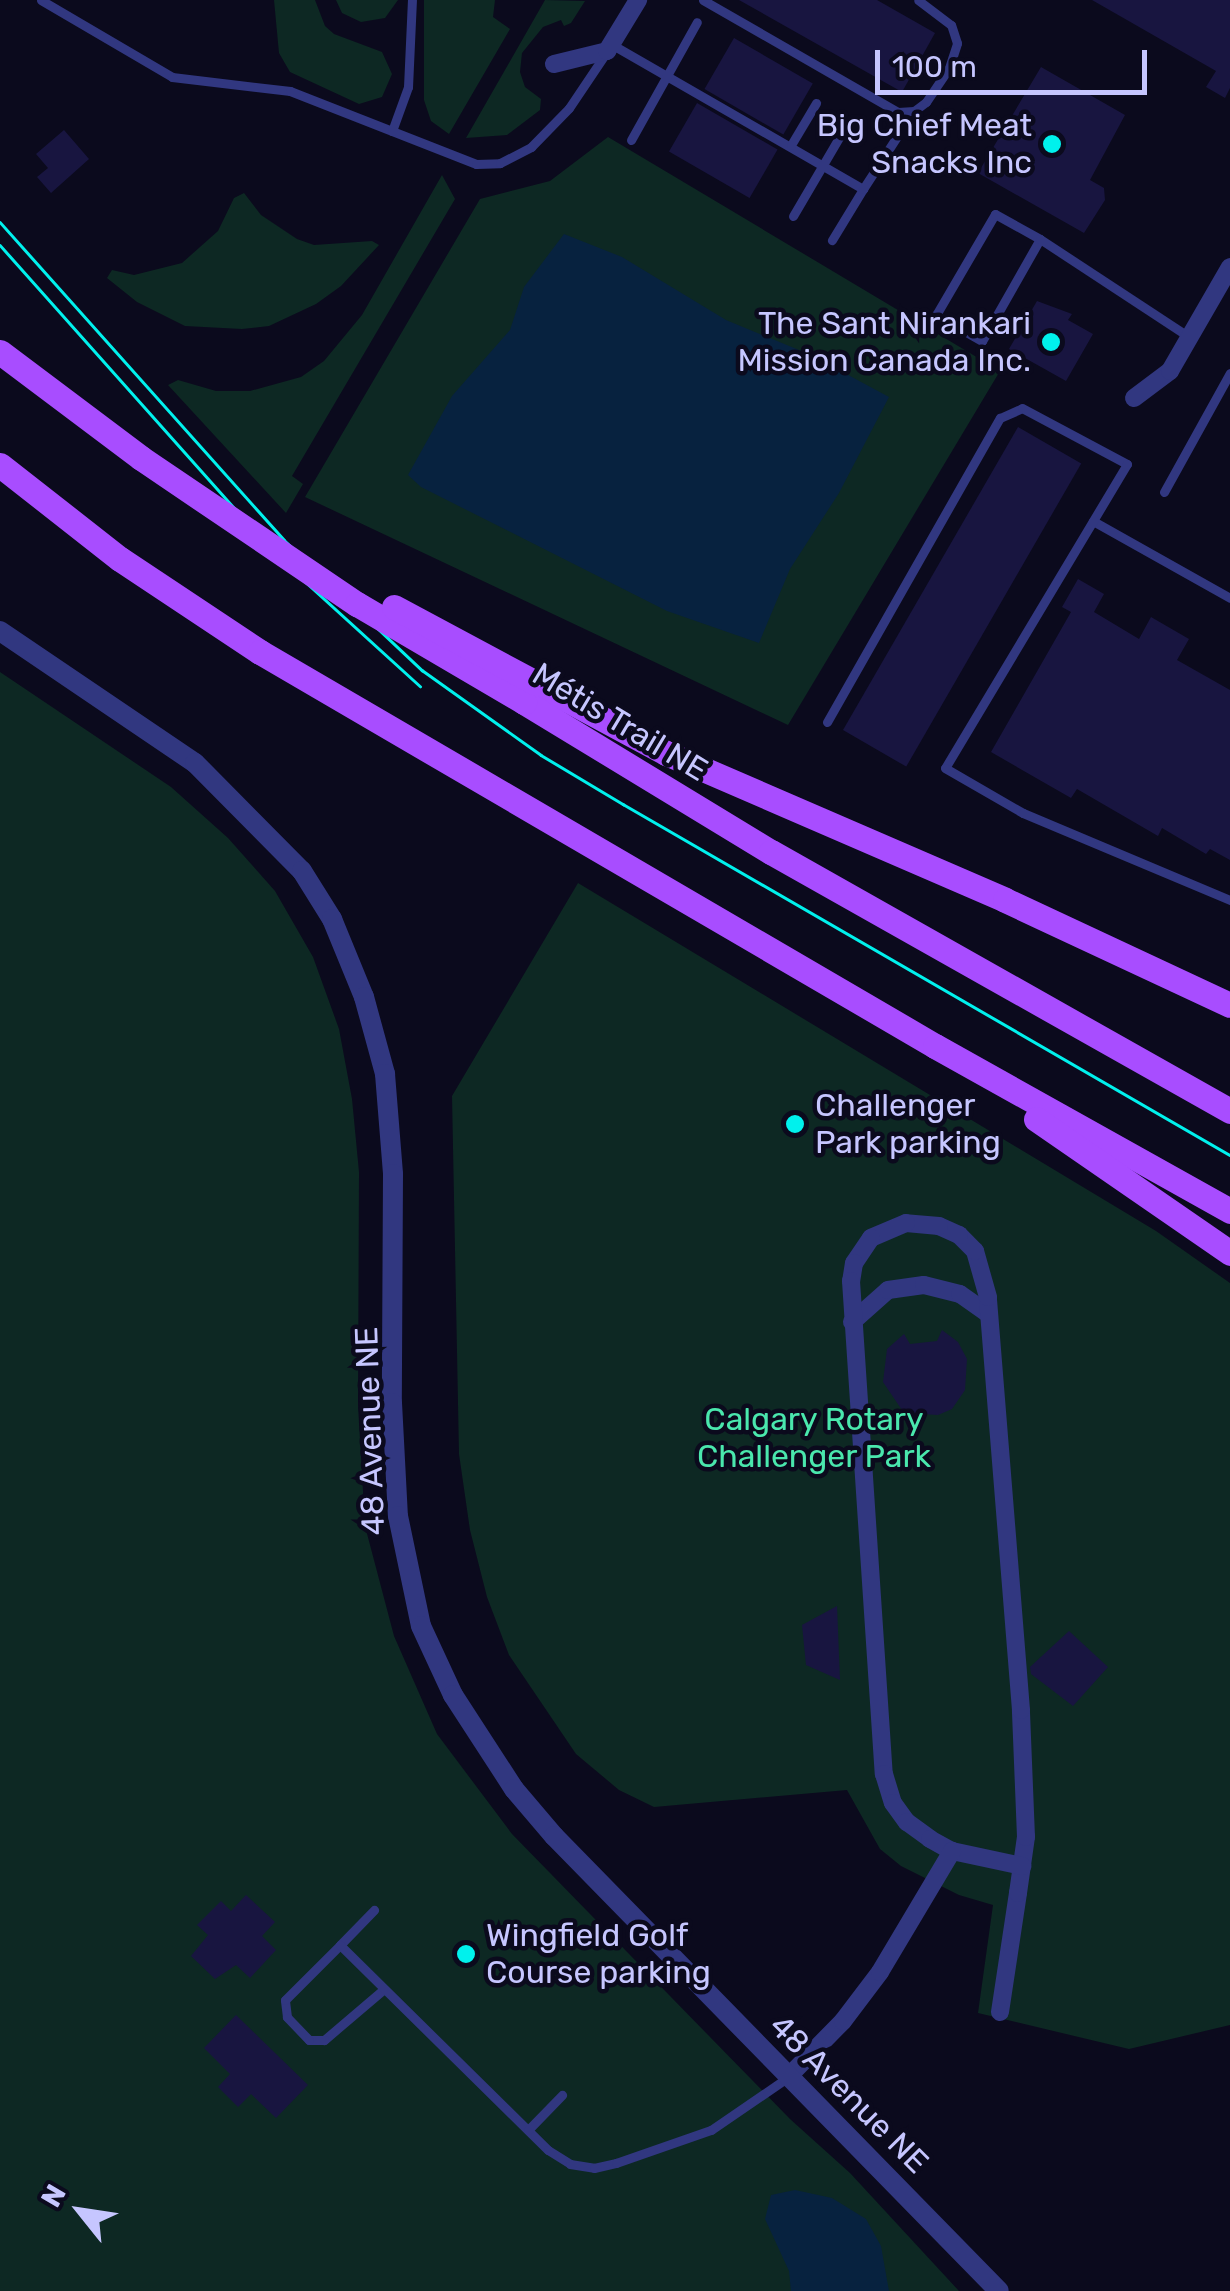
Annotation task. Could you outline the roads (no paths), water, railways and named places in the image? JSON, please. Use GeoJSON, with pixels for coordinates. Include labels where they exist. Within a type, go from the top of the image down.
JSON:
{"type":"FeatureCollection","features":[{"type":"Feature","properties":{"kind":"main road","name":"Métis Trail NE"},"geometry":{"type":"LineString","coordinates":[[0,352],[141,458],[321,580],[530,692],[772,852],[1230,1111]]}},
{"type":"Feature","properties":{"kind":"main road"},"geometry":{"type":"LineString","coordinates":[[0,465],[120,559],[260,652],[935,1046],[1230,1212]]}},
{"type":"Feature","properties":{"kind":"main road"},"geometry":{"type":"LineString","coordinates":[[530,692],[1005,900],[1230,1005]]}},
{"type":"Feature","properties":{"kind":"main road"},"geometry":{"type":"LineString","coordinates":[[935,1046],[1230,1253]]}},
{"type":"Feature","properties":{"kind":"street"},"geometry":{"type":"LineString","coordinates":[[554,64],[609,48],[638,0]]}},
{"type":"Feature","properties":{"kind":"street"},"geometry":{"type":"LineString","coordinates":[[1134,398],[1170,371],[1230,266]]}},
{"type":"Feature","properties":{"kind":"street","name":"48 Avenue NE"},"geometry":{"type":"LineString","coordinates":[[0,631],[196,763],[302,871],[332,919],[364,996],[385,1074],[393,1174],[392,1403],[398,1516],[421,1626],[453,1696],[514,1789],[660,1947],[999,2291]]}},
{"type":"Feature","properties":{"kind":"street"},"geometry":{"type":"LineString","coordinates":[[1000,2012],[1022,1866],[1026,1836],[1021,1710],[989,1314],[983,1270],[975,1251],[959,1235],[939,1226],[906,1223],[888,1227],[862,1249],[851,1281],[884,1774],[893,1803],[907,1822],[952,1851],[1022,1866]]}},
{"type":"Feature","properties":{"kind":"street"},"geometry":{"type":"LineString","coordinates":[[852,1322],[888,1290],[924,1285],[960,1294],[989,1314]]}},
{"type":"Feature","properties":{"kind":"street"},"geometry":{"type":"LineString","coordinates":[[790,2076],[843,2021],[880,1972],[952,1851]]}},
{"type":"Feature","properties":{"kind":"lane"},"geometry":{"type":"LineString","coordinates":[[40,0],[172,77],[211,86],[290,91],[465,162],[500,162],[516,157],[570,108],[609,48],[791,144],[863,189]]}},
{"type":"Feature","properties":{"kind":"lane"},"geometry":{"type":"LineString","coordinates":[[392,131],[408,88],[412,0]]}},
{"type":"Feature","properties":{"kind":"lane"},"geometry":{"type":"LineString","coordinates":[[703,0],[898,112],[914,111],[926,102],[949,68],[958,43],[951,25],[918,0]]}},
{"type":"Feature","properties":{"kind":"lane"},"geometry":{"type":"LineString","coordinates":[[631,140],[697,22]]}},
{"type":"Feature","properties":{"kind":"lane"},"geometry":{"type":"LineString","coordinates":[[791,144],[816,103]]}},
{"type":"Feature","properties":{"kind":"lane"},"geometry":{"type":"LineString","coordinates":[[793,216],[840,136]]}},
{"type":"Feature","properties":{"kind":"lane"},"geometry":{"type":"LineString","coordinates":[[832,240],[896,138]]}},
{"type":"Feature","properties":{"kind":"lane"},"geometry":{"type":"LineString","coordinates":[[1040,239],[982,341],[936,315],[995,214],[1040,239],[1189,337]]}},
{"type":"Feature","properties":{"kind":"lane"},"geometry":{"type":"LineString","coordinates":[[1164,492],[1230,373]]}},
{"type":"Feature","properties":{"kind":"lane"},"geometry":{"type":"LineString","coordinates":[[827,722],[1000,418],[1022,408],[1127,464],[945,768],[1023,813],[1230,900]]}},
{"type":"Feature","properties":{"kind":"lane"},"geometry":{"type":"LineString","coordinates":[[1092,521],[1230,598]]}},
{"type":"Feature","properties":{"kind":"lane"},"geometry":{"type":"LineString","coordinates":[[374,1910],[285,2000],[287,2017],[309,2040],[324,2040],[384,1989]]}},
{"type":"Feature","properties":{"kind":"lane"},"geometry":{"type":"LineString","coordinates":[[340,1945],[528,2130],[570,2164],[594,2168],[711,2130],[790,2076]]}},
{"type":"Feature","properties":{"kind":"lane"},"geometry":{"type":"LineString","coordinates":[[528,2130],[562,2095]]}},
{"type":"Feature","properties":{"kind":"water"},"geometry":{"type":"Polygon","coordinates":[[[564,234],[622,257],[726,320],[811,355],[889,397],[839,493],[790,569],[759,643],[667,611],[421,487],[408,475],[452,396],[510,330],[524,287],[564,234]]]}},
{"type":"Feature","properties":{"kind":"water"},"geometry":{"type":"Polygon","coordinates":[[[795,2190],[832,2198],[866,2219],[881,2246],[889,2291],[791,2291],[789,2271],[765,2219],[771,2195],[795,2190]]]}},
{"type":"Feature","properties":{"kind":"tram line"},"geometry":{"type":"LineString","coordinates":[[0,222],[284,540],[422,670],[541,755],[1230,1155]]}},
{"type":"Feature","properties":{"kind":"tram line"},"geometry":{"type":"LineString","coordinates":[[0,245],[276,555],[420,686]]}},
{"type":"Feature","properties":{"kind":"place","name":"Big Chief Meat Snacks Inc"},"geometry":{"type":"Point","coordinates":[1052,144]}},
{"type":"Feature","properties":{"kind":"place","name":"The Sant Nirankari Mission Canada Inc."},"geometry":{"type":"Point","coordinates":[1051,342]}},
{"type":"Feature","properties":{"kind":"place","name":"Challenger Park parking"},"geometry":{"type":"Point","coordinates":[795,1124]}},
{"type":"Feature","properties":{"kind":"place","name":"Wingfield Golf Course parking"},"geometry":{"type":"Point","coordinates":[466,1954]}},
{"type":"Feature","properties":{"kind":"park label","name":"Calgary Rotary Challenger Park"},"geometry":{"type":"Point","coordinates":[814,1438]}}]}
